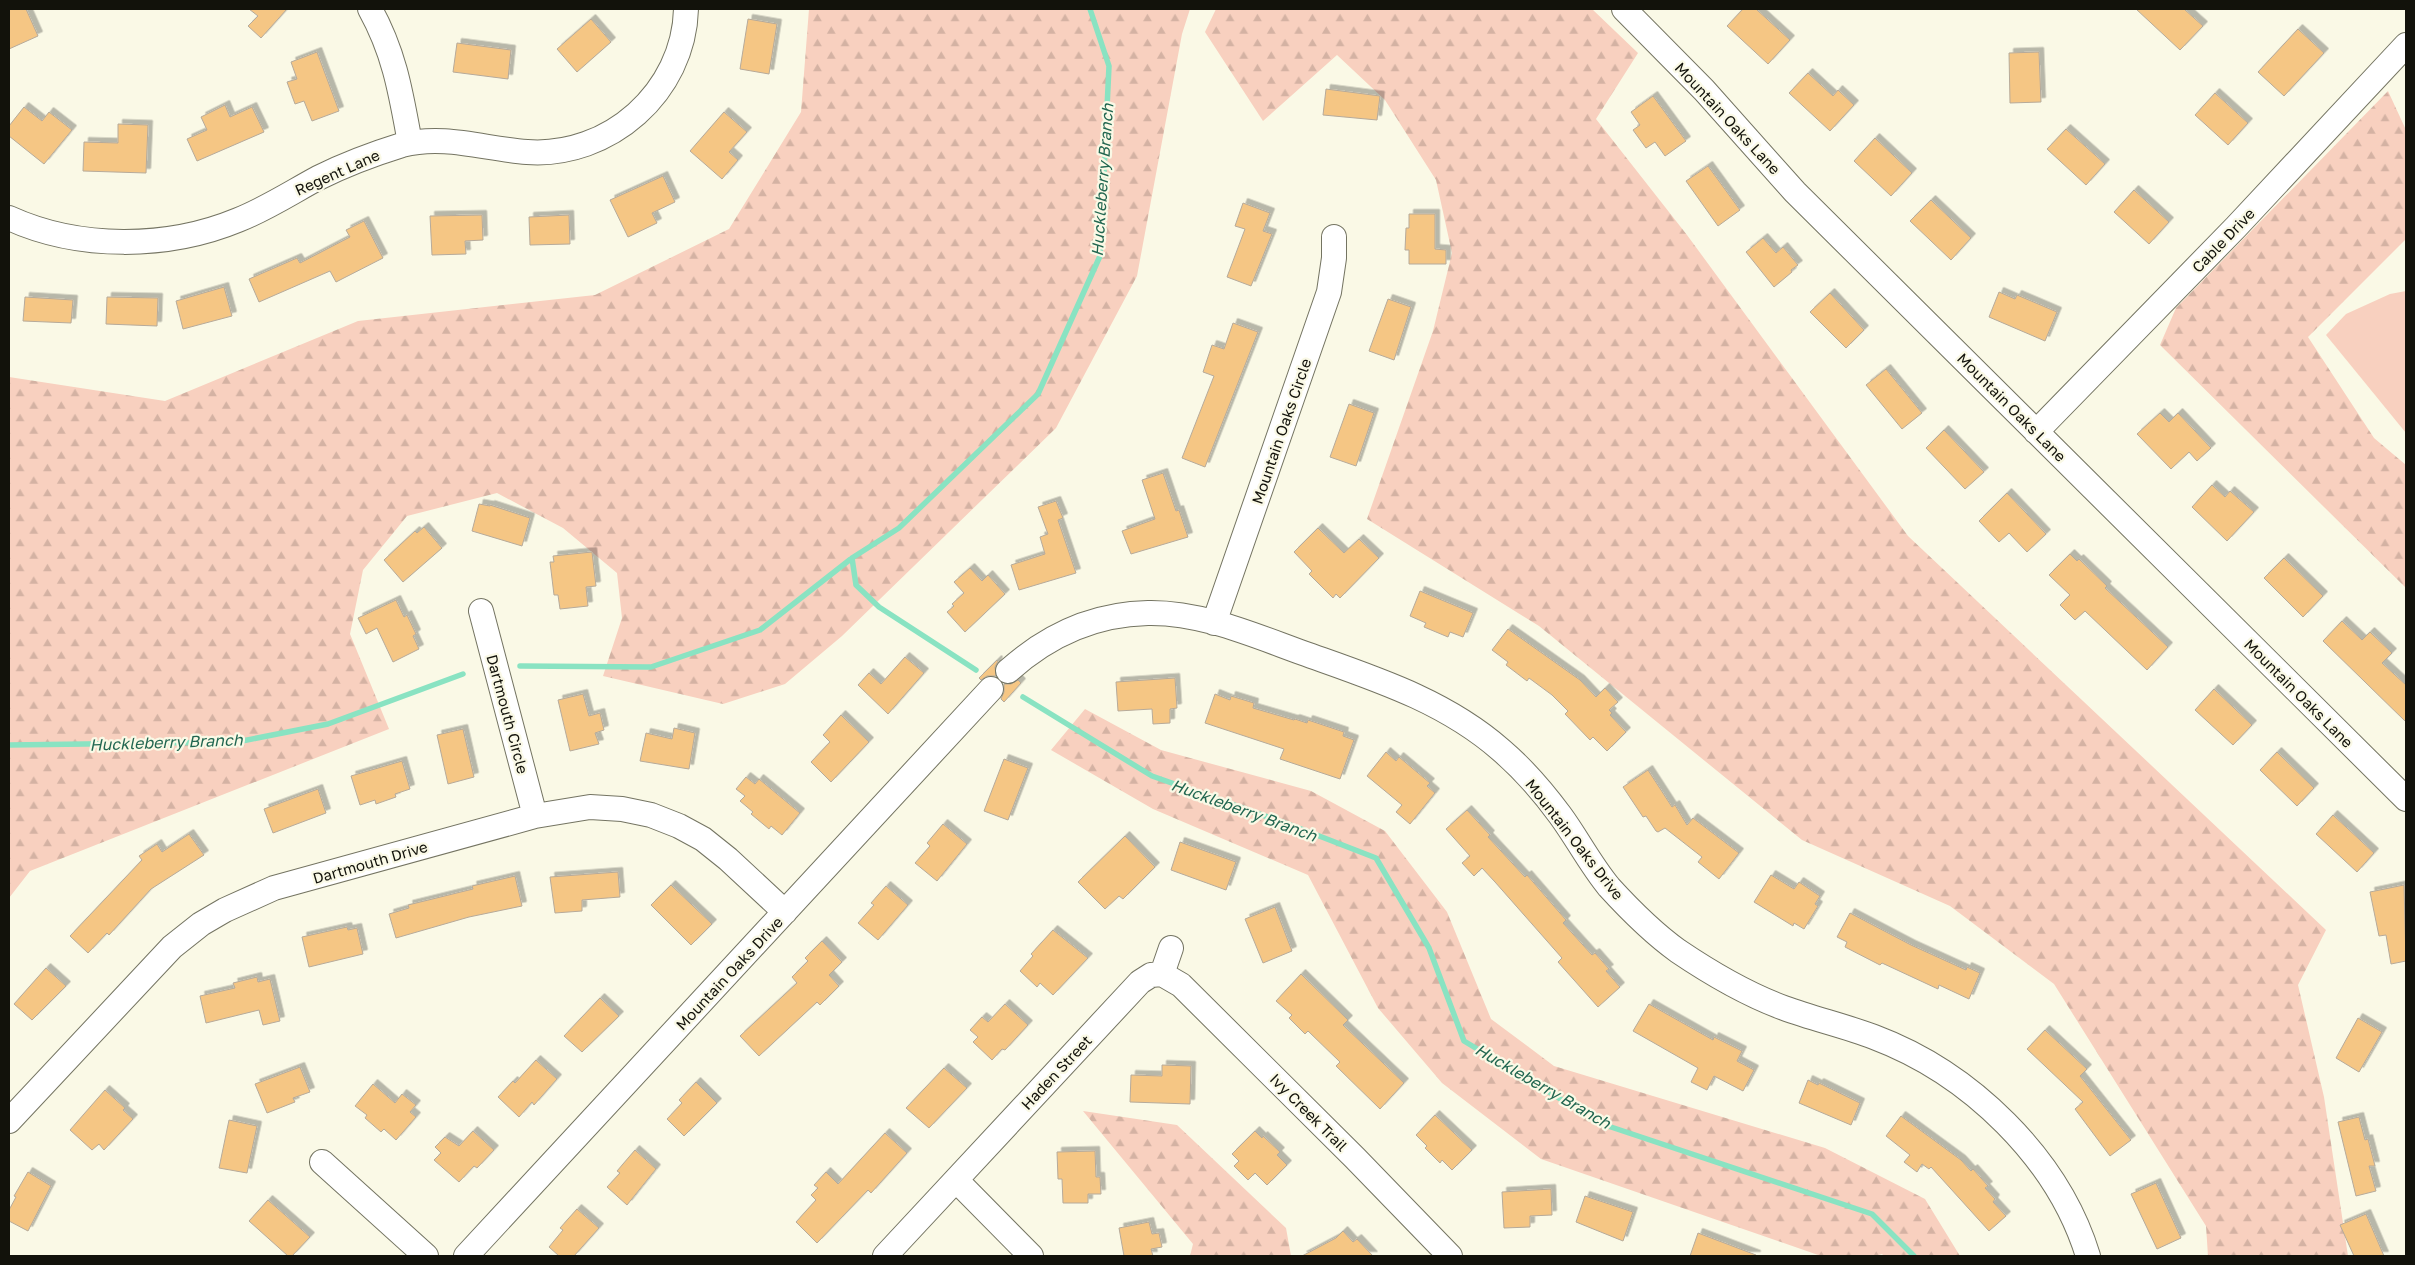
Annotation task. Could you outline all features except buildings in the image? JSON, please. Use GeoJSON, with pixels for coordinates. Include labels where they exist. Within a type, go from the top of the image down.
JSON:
{"type":"FeatureCollection","features":[{"type":"Feature","properties":{"kind":"street"},"geometry":{"type":"LineString","coordinates":[[370,9],[396,67],[410,143]]}},
{"type":"Feature","properties":{"kind":"street","name":"Regent Lane"},"geometry":{"type":"LineString","coordinates":[[9,218],[85,239],[120,242],[155,240],[198,234],[240,219],[365,156],[410,143],[477,143],[526,152],[551,152],[581,146],[605,137],[626,124],[643,110],[657,92],[670,71],[677,54],[686,22],[686,9]]}},
{"type":"Feature","properties":{"kind":"street","name":"Mountain Oaks Lane"},"geometry":{"type":"LineString","coordinates":[[1624,9],[1704,90],[1795,192],[2406,799]]}},
{"type":"Feature","properties":{"kind":"street","name":"Cable Drive"},"geometry":{"type":"LineString","coordinates":[[2036,432],[2223,241],[2406,45]]}},
{"type":"Feature","properties":{"kind":"street","name":"Mountain Oaks Circle"},"geometry":{"type":"LineString","coordinates":[[1214,623],[1329,292],[1334,258],[1334,237]]}},
{"type":"Feature","properties":{"kind":"street","name":"Dartmouth Circle"},"geometry":{"type":"LineString","coordinates":[[481,612],[535,816]]}},
{"type":"Feature","properties":{"kind":"street","name":"Mountain Oaks Drive"},"geometry":{"type":"LineString","coordinates":[[1008,671],[1047,640],[1099,619],[1148,613],[1184,615],[1214,623],[1394,686],[1427,700],[1465,722],[1503,751],[1559,814],[1609,886],[1639,918],[1672,946],[1730,984],[1757,998],[1874,1037],[1912,1053],[1947,1074],[1982,1101],[2041,1164],[2065,1203],[2082,1238],[2088,1256]]}},
{"type":"Feature","properties":{"kind":"street","name":"Mountain Oaks Drive"},"geometry":{"type":"LineString","coordinates":[[466,1256],[991,689]]}},
{"type":"Feature","properties":{"kind":"street","name":"Dartmouth Drive"},"geometry":{"type":"LineString","coordinates":[[9,1121],[172,947],[201,924],[225,910],[274,888],[535,816],[590,807],[622,809],[651,814],[703,839],[728,859],[785,912]]}},
{"type":"Feature","properties":{"kind":"street"},"geometry":{"type":"LineString","coordinates":[[1162,974],[1171,948]]}},
{"type":"Feature","properties":{"kind":"street","name":"Haden Street"},"geometry":{"type":"LineString","coordinates":[[885,1256],[1140,982],[1151,976],[1162,974]]}},
{"type":"Feature","properties":{"kind":"street","name":"Ivy Creek Trail"},"geometry":{"type":"LineString","coordinates":[[1162,974],[1181,985],[1355,1158],[1450,1256]]}},
{"type":"Feature","properties":{"kind":"street"},"geometry":{"type":"LineString","coordinates":[[322,1162],[426,1256]]}},
{"type":"Feature","properties":{"kind":"street"},"geometry":{"type":"LineString","coordinates":[[956,1180],[1031,1256]]}},
{"type":"Feature","properties":{"kind":"green space"},"geometry":{"type":"Polygon","coordinates":[[[809,9],[1190,9],[1182,34],[1137,276],[1056,428],[842,636],[785,684],[723,704],[603,676],[622,618],[617,573],[563,528],[497,493],[407,516],[363,570],[350,634],[389,729],[30,871],[9,898],[9,377],[165,401],[358,321],[595,295],[729,229],[801,112],[809,9]]]}},
{"type":"Feature","properties":{"kind":"green space"},"geometry":{"type":"Polygon","coordinates":[[[1216,9],[1592,9],[1638,53],[1596,119],[1687,235],[1908,536],[2326,930],[2298,985],[2324,1097],[2348,1256],[2208,1256],[2206,1226],[2054,984],[1950,906],[1802,840],[1539,626],[1367,519],[1433,331],[1452,253],[1436,180],[1385,100],[1337,55],[1263,121],[1205,32],[1216,9]]]}},
{"type":"Feature","properties":{"kind":"green space"},"geometry":{"type":"Polygon","coordinates":[[[2388,91],[2406,130],[2406,239],[2308,337],[2374,438],[2406,465],[2406,588],[2160,345],[2176,308],[2388,91]]]}},
{"type":"Feature","properties":{"kind":"green space"},"geometry":{"type":"Polygon","coordinates":[[[2406,291],[2406,433],[2326,335],[2346,314],[2390,294],[2406,291]]]}},
{"type":"Feature","properties":{"kind":"green space"},"geometry":{"type":"Polygon","coordinates":[[[1085,709],[1161,750],[1311,791],[1385,831],[1447,912],[1491,1019],[1554,1066],[1825,1148],[1925,1199],[1960,1256],[1884,1256],[1882,1254],[1875,1256],[1821,1256],[1541,1159],[1442,1083],[1378,1008],[1308,875],[1153,809],[1051,750],[1085,709]]]}},
{"type":"Feature","properties":{"kind":"green space"},"geometry":{"type":"Polygon","coordinates":[[[1083,1111],[1177,1125],[1286,1228],[1291,1256],[1190,1256],[1193,1244],[1083,1111]]]}},
{"type":"Feature","properties":{"kind":"waterway","name":"Huckleberry Branch"},"geometry":{"type":"LineString","coordinates":[[520,666],[651,667],[760,630],[852,558],[899,528],[1038,394],[1100,256],[1109,66],[1090,9]]}},
{"type":"Feature","properties":{"kind":"waterway","name":"Huckleberry Branch"},"geometry":{"type":"LineString","coordinates":[[852,558],[856,585],[879,607],[976,670]]}},
{"type":"Feature","properties":{"kind":"waterway","name":"Huckleberry Branch"},"geometry":{"type":"LineString","coordinates":[[9,745],[237,742],[328,724],[463,674]]}},
{"type":"Feature","properties":{"kind":"waterway","name":"Huckleberry Branch"},"geometry":{"type":"LineString","coordinates":[[1023,697],[1152,776],[1296,827],[1376,858],[1429,948],[1464,1041],[1602,1124],[1872,1214],[1914,1256]]}}]}
